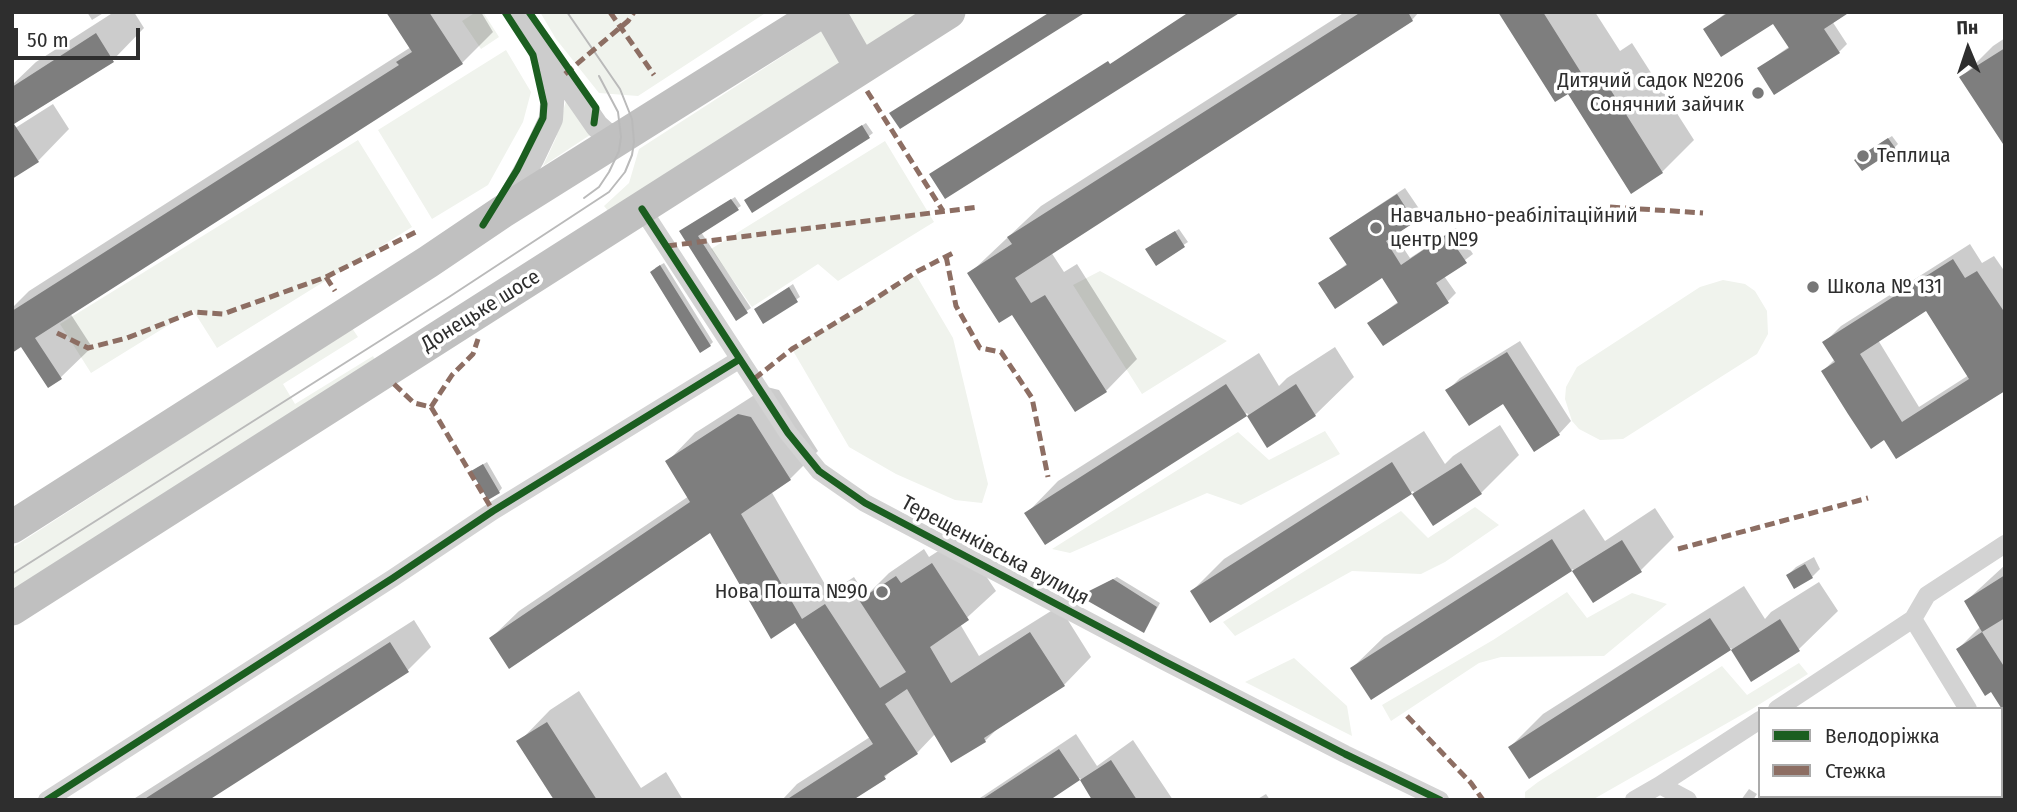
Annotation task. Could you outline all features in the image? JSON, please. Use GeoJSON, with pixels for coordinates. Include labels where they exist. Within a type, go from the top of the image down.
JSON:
{"type":"FeatureCollection","features":[{"type":"Feature","properties":{"kind":"highway"},"geometry":{"type":"LineString","coordinates":[[12,527],[502,212],[821,12]]}},
{"type":"Feature","properties":{"kind":"highway"},"geometry":{"type":"LineString","coordinates":[[829,12],[861,68]]}},
{"type":"Feature","properties":{"kind":"highway","name":"Донецьке шосе"},"geometry":{"type":"LineString","coordinates":[[12,609],[949,12]]}},
{"type":"Feature","properties":{"kind":"street"},"geometry":{"type":"LineString","coordinates":[[518,12],[597,126],[606,134],[621,137]]}},
{"type":"Feature","properties":{"kind":"street"},"geometry":{"type":"LineString","coordinates":[[502,212],[522,179],[551,119],[553,88],[537,42]]}},
{"type":"Feature","properties":{"kind":"street","name":"Терещенківська вулиця"},"geometry":{"type":"LineString","coordinates":[[642,209],[788,433],[819,471],[864,502],[1345,754],[1440,800]]}},
{"type":"Feature","properties":{"kind":"street"},"geometry":{"type":"LineString","coordinates":[[47,800],[493,511],[740,359]]}},
{"type":"Feature","properties":{"kind":"street"},"geometry":{"type":"LineString","coordinates":[[1780,707],[1913,619],[1927,595],[2005,544]]}},
{"type":"Feature","properties":{"kind":"street"},"geometry":{"type":"LineString","coordinates":[[1913,619],[1967,707]]}},
{"type":"Feature","properties":{"kind":"street"},"geometry":{"type":"LineString","coordinates":[[1634,800],[1758,721]]}},
{"type":"Feature","properties":{"kind":"street"},"geometry":{"type":"LineString","coordinates":[[1660,785],[1688,800]]}},
{"type":"Feature","properties":{"kind":"shaded area"},"geometry":{"type":"Polygon","coordinates":[[[476,12],[483,12],[499,37],[481,49],[462,21],[476,12]]]}},
{"type":"Feature","properties":{"kind":"shaded area"},"geometry":{"type":"Polygon","coordinates":[[[540,12],[767,12],[638,96],[599,93],[556,39],[540,12]]]}},
{"type":"Feature","properties":{"kind":"shaded area"},"geometry":{"type":"Polygon","coordinates":[[[851,12],[920,12],[609,212],[604,206],[629,183],[639,149],[851,12]]]}},
{"type":"Feature","properties":{"kind":"shaded area"},"geometry":{"type":"Polygon","coordinates":[[[506,50],[531,92],[523,122],[488,185],[432,219],[378,130],[506,50]]]}},
{"type":"Feature","properties":{"kind":"shaded area"},"geometry":{"type":"Polygon","coordinates":[[[568,93],[593,133],[543,166],[556,138],[568,93]]]}},
{"type":"Feature","properties":{"kind":"shaded area"},"geometry":{"type":"Polygon","coordinates":[[[358,140],[412,227],[217,348],[193,310],[91,373],[60,324],[358,140]]]}},
{"type":"Feature","properties":{"kind":"shaded area"},"geometry":{"type":"Polygon","coordinates":[[[885,141],[934,222],[838,281],[818,264],[752,307],[711,249],[885,141]]]}},
{"type":"Feature","properties":{"kind":"shaded area"},"geometry":{"type":"Polygon","coordinates":[[[1100,271],[1227,341],[1142,394],[1073,285],[1100,271]]]}},
{"type":"Feature","properties":{"kind":"shaded area"},"geometry":{"type":"Polygon","coordinates":[[[916,275],[953,338],[988,484],[982,503],[955,500],[896,474],[849,447],[792,349],[916,275]]]}},
{"type":"Feature","properties":{"kind":"shaded area"},"geometry":{"type":"Polygon","coordinates":[[[1723,280],[1745,284],[1755,291],[1767,311],[1768,334],[1757,354],[1623,439],[1600,440],[1579,429],[1572,421],[1565,399],[1566,387],[1577,367],[1700,287],[1723,280]]]}},
{"type":"Feature","properties":{"kind":"shaded area"},"geometry":{"type":"Polygon","coordinates":[[[352,328],[358,337],[283,384],[295,404],[373,356],[375,360],[12,592],[12,548],[352,328]]]}},
{"type":"Feature","properties":{"kind":"shaded area"},"geometry":{"type":"Polygon","coordinates":[[[1325,431],[1340,454],[1241,505],[1207,493],[1070,553],[1052,549],[1238,432],[1269,460],[1325,431]]]}},
{"type":"Feature","properties":{"kind":"shaded area"},"geometry":{"type":"Polygon","coordinates":[[[1475,507],[1499,525],[1445,562],[1421,574],[1352,571],[1235,636],[1223,622],[1401,511],[1428,538],[1475,507]]]}},
{"type":"Feature","properties":{"kind":"shaded area"},"geometry":{"type":"Polygon","coordinates":[[[1567,592],[1587,618],[1632,593],[1667,604],[1604,656],[1501,657],[1479,663],[1391,721],[1382,705],[1493,640],[1567,592]]]}},
{"type":"Feature","properties":{"kind":"shaded area"},"geometry":{"type":"Polygon","coordinates":[[[1294,658],[1347,706],[1352,736],[1245,682],[1294,658]]]}},
{"type":"Feature","properties":{"kind":"shaded area"},"geometry":{"type":"Polygon","coordinates":[[[1799,663],[1808,674],[1592,800],[1525,800],[1525,792],[1538,782],[1722,666],[1747,695],[1799,663]]]}},
{"type":"Feature","properties":{"kind":"building"},"geometry":{"type":"Polygon","coordinates":[[[386,12],[429,12],[463,64],[35,338],[62,379],[48,388],[21,347],[12,353],[12,311],[399,65],[396,62],[412,52],[386,12]]]}},
{"type":"Feature","properties":{"kind":"building"},"geometry":{"type":"Polygon","coordinates":[[[1050,12],[1086,12],[900,129],[889,113],[1050,12]]]}},
{"type":"Feature","properties":{"kind":"building"},"geometry":{"type":"Polygon","coordinates":[[[1189,12],[1241,12],[945,199],[929,174],[1108,61],[1110,64],[1189,12]]]}},
{"type":"Feature","properties":{"kind":"building"},"geometry":{"type":"Polygon","coordinates":[[[1361,12],[1408,12],[1413,21],[1015,278],[1031,303],[1045,295],[1107,392],[1075,412],[1012,315],[999,323],[967,273],[1012,244],[1007,237],[1361,12]]]}},
{"type":"Feature","properties":{"kind":"building"},"geometry":{"type":"Polygon","coordinates":[[[1498,12],[1543,12],[1587,82],[1600,73],[1663,173],[1631,194],[1568,94],[1555,102],[1498,12]]]}},
{"type":"Feature","properties":{"kind":"building"},"geometry":{"type":"Polygon","coordinates":[[[1729,12],[1850,12],[1824,29],[1840,53],[1774,95],[1757,68],[1789,48],[1773,24],[1721,57],[1703,29],[1729,12]]]}},
{"type":"Feature","properties":{"kind":"building"},"geometry":{"type":"Polygon","coordinates":[[[96,33],[114,62],[14,124],[39,162],[12,179],[12,87],[96,33]]]}},
{"type":"Feature","properties":{"kind":"building"},"geometry":{"type":"Polygon","coordinates":[[[2005,48],[2005,147],[1959,77],[2005,48]]]}},
{"type":"Feature","properties":{"kind":"building"},"geometry":{"type":"Polygon","coordinates":[[[862,125],[870,138],[752,213],[744,200],[862,125]]]}},
{"type":"Feature","properties":{"kind":"building","name":"Теплица"},"geometry":{"type":"Polygon","coordinates":[[[1888,138],[1896,149],[1862,171],[1854,160],[1888,138]]]}},
{"type":"Feature","properties":{"kind":"building"},"geometry":{"type":"Polygon","coordinates":[[[1397,194],[1415,222],[1386,241],[1401,265],[1447,234],[1467,263],[1436,283],[1449,303],[1383,346],[1367,323],[1398,303],[1382,278],[1335,309],[1318,283],[1347,265],[1329,238],[1397,194]]]}},
{"type":"Feature","properties":{"kind":"building"},"geometry":{"type":"Polygon","coordinates":[[[731,199],[739,210],[698,236],[748,313],[736,321],[679,231],[731,199]]]}},
{"type":"Feature","properties":{"kind":"building"},"geometry":{"type":"Polygon","coordinates":[[[1175,231],[1185,247],[1156,266],[1145,249],[1175,231]]]}},
{"type":"Feature","properties":{"kind":"building"},"geometry":{"type":"Polygon","coordinates":[[[1953,259],[1965,278],[1977,271],[2005,313],[2005,391],[1896,459],[1884,440],[1871,449],[1848,414],[1821,371],[1835,362],[1822,342],[1953,259]],[[1926,311],[1860,354],[1902,422],[1969,379],[1926,311]]]}},
{"type":"Feature","properties":{"kind":"building"},"geometry":{"type":"Polygon","coordinates":[[[660,265],[711,346],[700,353],[650,272],[660,265]]]}},
{"type":"Feature","properties":{"kind":"building"},"geometry":{"type":"Polygon","coordinates":[[[789,287],[798,302],[763,324],[754,309],[789,287]]]}},
{"type":"Feature","properties":{"kind":"building"},"geometry":{"type":"Polygon","coordinates":[[[1507,352],[1560,435],[1534,452],[1503,404],[1469,426],[1445,390],[1507,352]]]}},
{"type":"Feature","properties":{"kind":"building"},"geometry":{"type":"Polygon","coordinates":[[[1226,384],[1247,416],[1045,545],[1024,513],[1226,384]]]}},
{"type":"Feature","properties":{"kind":"building"},"geometry":{"type":"Polygon","coordinates":[[[1296,384],[1316,416],[1267,448],[1247,416],[1296,384]]]}},
{"type":"Feature","properties":{"kind":"building"},"geometry":{"type":"Polygon","coordinates":[[[738,414],[751,417],[791,480],[741,514],[802,619],[825,604],[880,688],[906,672],[859,600],[896,576],[901,583],[932,563],[969,620],[930,647],[951,683],[1030,632],[1065,686],[984,738],[986,742],[951,763],[907,689],[885,704],[918,754],[853,800],[786,800],[873,744],[795,623],[771,639],[710,533],[509,669],[489,638],[690,502],[665,461],[738,414]]]}},
{"type":"Feature","properties":{"kind":"building"},"geometry":{"type":"Polygon","coordinates":[[[1392,462],[1412,494],[1210,623],[1190,591],[1392,462]]]}},
{"type":"Feature","properties":{"kind":"building"},"geometry":{"type":"Polygon","coordinates":[[[1461,463],[1482,494],[1433,526],[1412,494],[1461,463]]]}},
{"type":"Feature","properties":{"kind":"building"},"geometry":{"type":"Polygon","coordinates":[[[483,464],[500,493],[488,500],[471,471],[483,464]]]}},
{"type":"Feature","properties":{"kind":"building"},"geometry":{"type":"Polygon","coordinates":[[[1552,539],[1572,571],[1371,700],[1350,668],[1552,539]]]}},
{"type":"Feature","properties":{"kind":"building"},"geometry":{"type":"Polygon","coordinates":[[[1622,540],[1642,572],[1593,603],[1572,571],[1622,540]]]}},
{"type":"Feature","properties":{"kind":"building"},"geometry":{"type":"Polygon","coordinates":[[[1805,564],[1813,578],[1794,589],[1786,575],[1805,564]]]}},
{"type":"Feature","properties":{"kind":"building"},"geometry":{"type":"Polygon","coordinates":[[[2005,575],[2005,618],[1982,632],[1964,601],[2005,575]]]}},
{"type":"Feature","properties":{"kind":"building"},"geometry":{"type":"Polygon","coordinates":[[[1113,579],[1157,607],[1144,633],[1079,596],[1113,579]]]}},
{"type":"Feature","properties":{"kind":"building"},"geometry":{"type":"Polygon","coordinates":[[[1710,618],[1731,650],[1529,779],[1508,747],[1710,618]]]}},
{"type":"Feature","properties":{"kind":"building"},"geometry":{"type":"Polygon","coordinates":[[[1780,619],[1800,651],[1751,682],[1731,650],[1780,619]]]}},
{"type":"Feature","properties":{"kind":"building"},"geometry":{"type":"Polygon","coordinates":[[[1982,632],[2005,668],[2005,714],[1991,692],[1985,696],[1956,649],[1982,632]]]}},
{"type":"Feature","properties":{"kind":"building"},"geometry":{"type":"Polygon","coordinates":[[[390,642],[409,672],[209,800],[143,800],[390,642]]]}},
{"type":"Feature","properties":{"kind":"building"},"geometry":{"type":"Polygon","coordinates":[[[547,722],[597,800],[554,800],[516,741],[547,722]]]}},
{"type":"Feature","properties":{"kind":"building"},"geometry":{"type":"Polygon","coordinates":[[[1059,749],[1080,780],[1050,800],[981,800],[1059,749]]]}},
{"type":"Feature","properties":{"kind":"building"},"geometry":{"type":"Polygon","coordinates":[[[1111,760],[1137,800],[1092,800],[1080,780],[1111,760]]]}},
{"type":"Feature","properties":{"kind":"tram line"},"geometry":{"type":"LineString","coordinates":[[12,574],[449,297],[609,192],[625,172],[632,155],[632,119],[620,89],[567,12]]}},
{"type":"Feature","properties":{"kind":"tram line"},"geometry":{"type":"LineString","coordinates":[[584,198],[599,187],[609,172],[619,151],[621,137],[618,112],[599,76]]}},
{"type":"Feature","properties":{"kind":"marked path"},"geometry":{"type":"LineString","coordinates":[[610,12],[654,75]]}},
{"type":"Feature","properties":{"kind":"marked path"},"geometry":{"type":"LineString","coordinates":[[565,74],[628,21],[634,12]]}},
{"type":"Feature","properties":{"kind":"marked path"},"geometry":{"type":"LineString","coordinates":[[867,91],[943,211]]}},
{"type":"Feature","properties":{"kind":"marked path"},"geometry":{"type":"LineString","coordinates":[[667,246],[979,207]]}},
{"type":"Feature","properties":{"kind":"marked path"},"geometry":{"type":"LineString","coordinates":[[1610,207],[1703,213]]}},
{"type":"Feature","properties":{"kind":"marked path"},"geometry":{"type":"LineString","coordinates":[[57,333],[88,348],[127,338],[193,312],[223,314],[326,277],[416,232]]}},
{"type":"Feature","properties":{"kind":"marked path"},"geometry":{"type":"LineString","coordinates":[[754,379],[792,349],[918,271],[955,252]]}},
{"type":"Feature","properties":{"kind":"marked path"},"geometry":{"type":"LineString","coordinates":[[946,256],[956,306],[980,348],[1001,352],[1032,398],[1048,477]]}},
{"type":"Feature","properties":{"kind":"marked path"},"geometry":{"type":"LineString","coordinates":[[326,277],[335,291]]}},
{"type":"Feature","properties":{"kind":"marked path"},"geometry":{"type":"LineString","coordinates":[[394,384],[414,403],[431,407],[452,375],[473,354],[478,339]]}},
{"type":"Feature","properties":{"kind":"marked path"},"geometry":{"type":"LineString","coordinates":[[431,407],[493,511]]}},
{"type":"Feature","properties":{"kind":"marked path"},"geometry":{"type":"LineString","coordinates":[[1678,549],[1868,498]]}},
{"type":"Feature","properties":{"kind":"marked path"},"geometry":{"type":"LineString","coordinates":[[1407,716],[1471,783],[1483,800]]}},
{"type":"Feature","properties":{"kind":"cycle path"},"geometry":{"type":"LineString","coordinates":[[483,225],[517,170],[543,118],[544,104],[533,55],[505,12]]}},
{"type":"Feature","properties":{"kind":"cycle path"},"geometry":{"type":"LineString","coordinates":[[529,12],[596,108],[594,123]]}},
{"type":"Feature","properties":{"kind":"cycle path"},"geometry":{"type":"LineString","coordinates":[[642,209],[788,433],[819,471],[865,503],[1164,661],[1440,800]]}},
{"type":"Feature","properties":{"kind":"cycle path"},"geometry":{"type":"LineString","coordinates":[[47,800],[493,511],[740,359]]}},
{"type":"Feature","properties":{"kind":"place","name":"Дитячий садок №206 Сонячний зайчик"},"geometry":{"type":"Point","coordinates":[1758,93]}},
{"type":"Feature","properties":{"kind":"place","name":"Теплица"},"geometry":{"type":"Point","coordinates":[1863,156]}},
{"type":"Feature","properties":{"kind":"place","name":"Навчально-реабілітаційний центр №9"},"geometry":{"type":"Point","coordinates":[1376,228]}},
{"type":"Feature","properties":{"kind":"place","name":"Школа № 131"},"geometry":{"type":"Point","coordinates":[1813,287]}},
{"type":"Feature","properties":{"kind":"place","name":"Нова Пошта №90"},"geometry":{"type":"Point","coordinates":[882,592]}}]}
